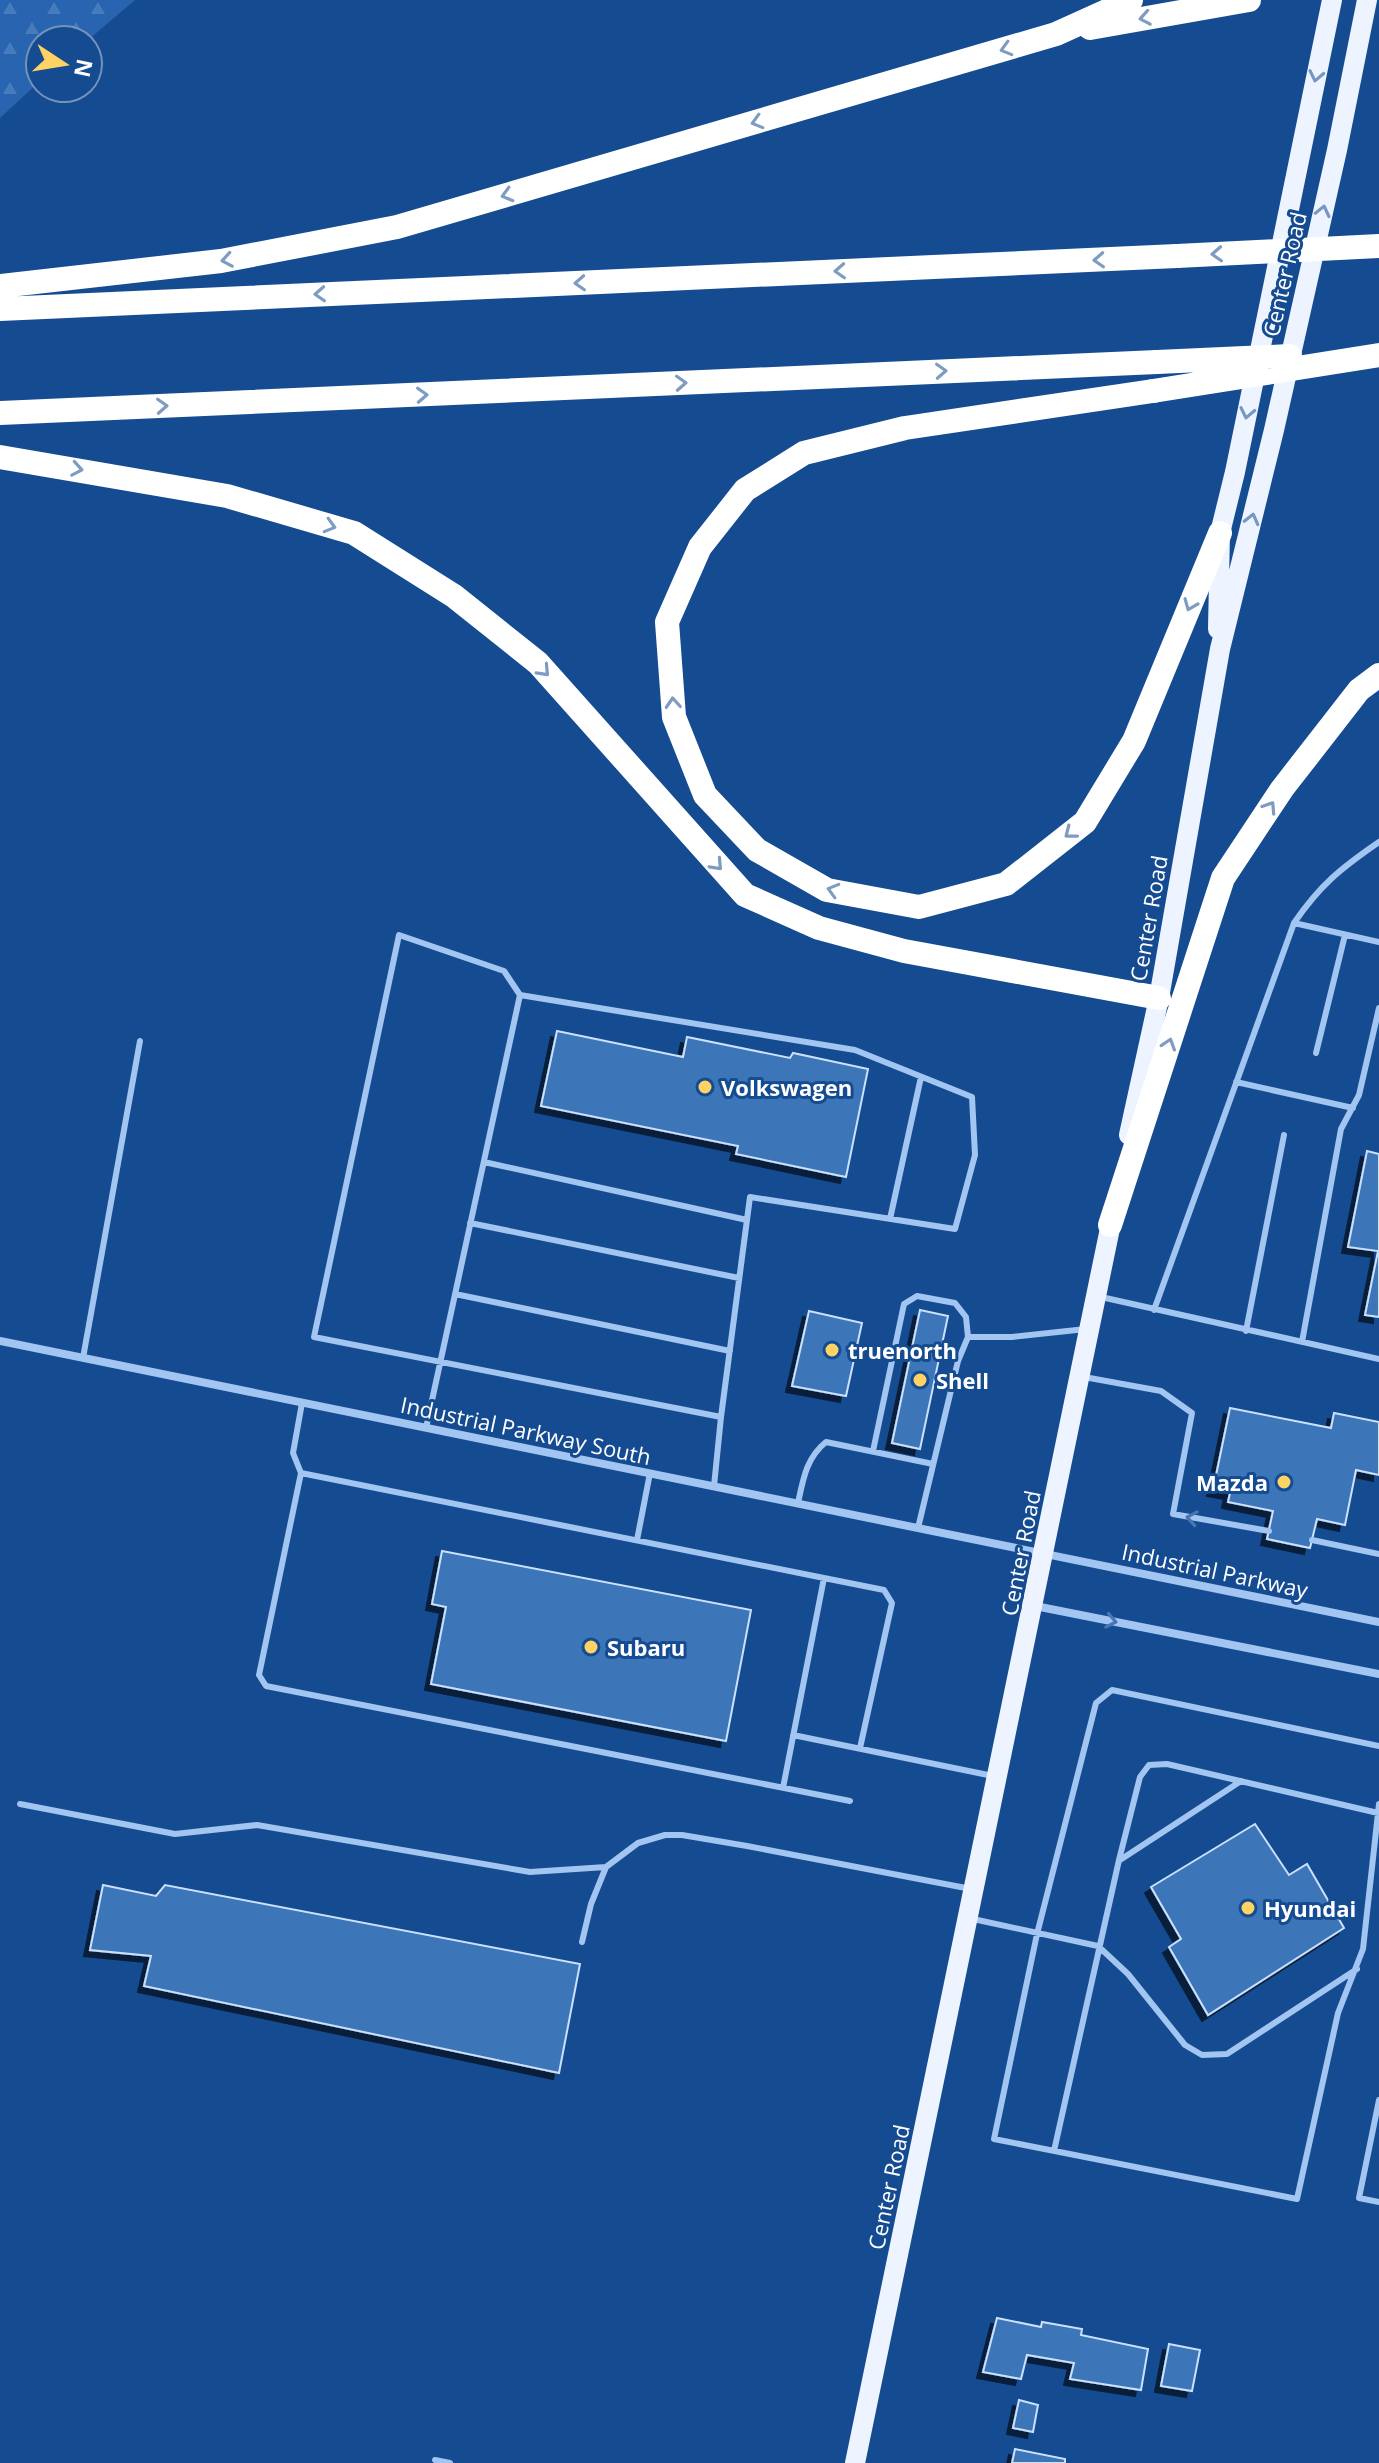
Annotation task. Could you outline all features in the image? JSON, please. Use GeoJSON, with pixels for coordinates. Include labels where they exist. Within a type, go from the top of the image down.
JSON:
{"type":"FeatureCollection","features":[{"type":"Feature","properties":{"kind":"highway"},"geometry":{"type":"LineString","coordinates":[[1056,34],[1131,0]]}},
{"type":"Feature","properties":{"kind":"highway"},"geometry":{"type":"LineString","coordinates":[[0,286],[221,261],[397,227],[1056,34],[1249,0]]}},
{"type":"Feature","properties":{"kind":"highway"},"geometry":{"type":"LineString","coordinates":[[0,309],[1379,246]]}},
{"type":"Feature","properties":{"kind":"highway"},"geometry":{"type":"LineString","coordinates":[[1220,533],[1134,741],[1085,822],[1006,884],[919,907],[827,890],[757,850],[705,795],[674,717],[667,622],[700,547],[745,490],[804,453],[905,428],[1379,354]]}},
{"type":"Feature","properties":{"kind":"highway"},"geometry":{"type":"LineString","coordinates":[[0,413],[1379,354]]}},
{"type":"Feature","properties":{"kind":"highway"},"geometry":{"type":"LineString","coordinates":[[0,457],[227,496],[354,533],[454,596],[538,663],[745,895],[819,928],[904,951],[1159,998]]}},
{"type":"Feature","properties":{"kind":"highway"},"geometry":{"type":"LineString","coordinates":[[1110,1225],[1223,878],[1282,789],[1359,690],[1379,675]]}},
{"type":"Feature","properties":{"kind":"main road","name":"Center Road"},"geometry":{"type":"LineString","coordinates":[[1220,649],[1217,604],[1220,533],[1332,0]]}},
{"type":"Feature","properties":{"kind":"main road","name":"Center Road"},"geometry":{"type":"LineString","coordinates":[[855,2463],[1159,998],[1220,649],[1274,430],[1367,0]]}},
{"type":"Feature","properties":{"kind":"street","name":"Industrial Parkway South"},"geometry":{"type":"LineString","coordinates":[[0,1341],[1045,1553]]}},
{"type":"Feature","properties":{"kind":"street","name":"Industrial Parkway"},"geometry":{"type":"LineString","coordinates":[[1045,1553],[1379,1622]]}},
{"type":"Feature","properties":{"kind":"street"},"geometry":{"type":"LineString","coordinates":[[1034,1606],[1379,1674]]}},
{"type":"Feature","properties":{"kind":"lane"},"geometry":{"type":"LineString","coordinates":[[1154,1310],[1294,923],[1315,893],[1340,869],[1379,842]]}},
{"type":"Feature","properties":{"kind":"lane"},"geometry":{"type":"LineString","coordinates":[[1294,923],[1379,942]]}},
{"type":"Feature","properties":{"kind":"lane"},"geometry":{"type":"LineString","coordinates":[[426,1428],[440,1362],[455,1294],[470,1223],[520,995],[504,971],[399,935],[314,1337],[440,1362],[721,1417]]}},
{"type":"Feature","properties":{"kind":"lane"},"geometry":{"type":"LineString","coordinates":[[1316,1053],[1345,935]]}},
{"type":"Feature","properties":{"kind":"lane"},"geometry":{"type":"LineString","coordinates":[[520,995],[855,1050],[972,1097],[975,1155],[955,1229],[750,1197],[714,1486]]}},
{"type":"Feature","properties":{"kind":"lane"},"geometry":{"type":"LineString","coordinates":[[1302,1342],[1341,1129],[1359,1095],[1379,1008]]}},
{"type":"Feature","properties":{"kind":"lane"},"geometry":{"type":"LineString","coordinates":[[83,1358],[140,1041]]}},
{"type":"Feature","properties":{"kind":"lane"},"geometry":{"type":"LineString","coordinates":[[890,1219],[921,1077]]}},
{"type":"Feature","properties":{"kind":"lane"},"geometry":{"type":"LineString","coordinates":[[1236,1082],[1353,1108]]}},
{"type":"Feature","properties":{"kind":"lane"},"geometry":{"type":"LineString","coordinates":[[1246,1331],[1284,1135]]}},
{"type":"Feature","properties":{"kind":"lane"},"geometry":{"type":"LineString","coordinates":[[484,1162],[747,1220]]}},
{"type":"Feature","properties":{"kind":"lane"},"geometry":{"type":"LineString","coordinates":[[470,1223],[739,1278]]}},
{"type":"Feature","properties":{"kind":"lane"},"geometry":{"type":"LineString","coordinates":[[455,1294],[730,1351]]}},
{"type":"Feature","properties":{"kind":"lane"},"geometry":{"type":"LineString","coordinates":[[1097,1295],[1379,1359]]}},
{"type":"Feature","properties":{"kind":"lane"},"geometry":{"type":"LineString","coordinates":[[873,1451],[904,1304],[917,1296],[955,1303],[966,1317],[968,1337],[958,1361],[918,1528]]}},
{"type":"Feature","properties":{"kind":"lane"},"geometry":{"type":"LineString","coordinates":[[968,1337],[1012,1337],[1090,1329]]}},
{"type":"Feature","properties":{"kind":"lane"},"geometry":{"type":"LineString","coordinates":[[1080,1376],[1161,1391],[1192,1413],[1173,1514],[1269,1531]]}},
{"type":"Feature","properties":{"kind":"lane"},"geometry":{"type":"LineString","coordinates":[[302,1403],[293,1453],[301,1473],[259,1675],[266,1686],[850,1801]]}},
{"type":"Feature","properties":{"kind":"lane"},"geometry":{"type":"LineString","coordinates":[[798,1503],[806,1467],[816,1450],[826,1442],[933,1464]]}},
{"type":"Feature","properties":{"kind":"lane"},"geometry":{"type":"LineString","coordinates":[[301,1473],[884,1590],[892,1603],[860,1748]]}},
{"type":"Feature","properties":{"kind":"lane"},"geometry":{"type":"LineString","coordinates":[[637,1540],[650,1473]]}},
{"type":"Feature","properties":{"kind":"lane"},"geometry":{"type":"LineString","coordinates":[[1312,1540],[1379,1554]]}},
{"type":"Feature","properties":{"kind":"lane"},"geometry":{"type":"LineString","coordinates":[[783,1788],[824,1578]]}},
{"type":"Feature","properties":{"kind":"lane"},"geometry":{"type":"LineString","coordinates":[[1379,1746],[1112,1690],[1096,1703],[1037,1934],[994,2139],[1297,2199],[1338,2013],[1363,1949],[1379,1804]]}},
{"type":"Feature","properties":{"kind":"lane"},"geometry":{"type":"LineString","coordinates":[[793,1735],[998,1777]]}},
{"type":"Feature","properties":{"kind":"lane"},"geometry":{"type":"LineString","coordinates":[[1054,2151],[1119,1860],[1140,1777],[1149,1765],[1167,1764],[1378,1813]]}},
{"type":"Feature","properties":{"kind":"lane"},"geometry":{"type":"LineString","coordinates":[[1119,1860],[1241,1781]]}},
{"type":"Feature","properties":{"kind":"lane"},"geometry":{"type":"LineString","coordinates":[[20,1804],[175,1834],[257,1825],[530,1872],[606,1867]]}},
{"type":"Feature","properties":{"kind":"lane"},"geometry":{"type":"LineString","coordinates":[[582,1942],[591,1904],[606,1867],[638,1843],[665,1835],[682,1835],[975,1890]]}},
{"type":"Feature","properties":{"kind":"lane"},"geometry":{"type":"LineString","coordinates":[[969,1918],[1098,1946],[1128,1974],[1185,2045],[1202,2055],[1227,2054],[1357,1969]]}},
{"type":"Feature","properties":{"kind":"lane"},"geometry":{"type":"LineString","coordinates":[[1379,2100],[1359,2198],[1379,2202]]}},
{"type":"Feature","properties":{"kind":"lane"},"geometry":{"type":"LineString","coordinates":[[435,2460],[450,2463]]}},
{"type":"Feature","properties":{"kind":"green space"},"geometry":{"type":"Polygon","coordinates":[[[0,0],[135,0],[104,26],[24,24],[24,96],[0,118],[0,0]]]}},
{"type":"Feature","properties":{"kind":"building","name":"Volkswagen"},"geometry":{"type":"Polygon","coordinates":[[[557,1031],[683,1057],[687,1037],[790,1058],[793,1053],[868,1069],[846,1177],[736,1154],[738,1146],[541,1106],[557,1031]]]}},
{"type":"Feature","properties":{"kind":"building"},"geometry":{"type":"Polygon","coordinates":[[[1367,1151],[1379,1154],[1379,1317],[1365,1315],[1378,1251],[1348,1247],[1367,1151]]]}},
{"type":"Feature","properties":{"kind":"building","name":"Shell"},"geometry":{"type":"Polygon","coordinates":[[[920,1310],[948,1316],[920,1449],[892,1443],[920,1310]]]}},
{"type":"Feature","properties":{"kind":"building"},"geometry":{"type":"Polygon","coordinates":[[[809,1311],[862,1323],[846,1396],[792,1386],[809,1311]]]}},
{"type":"Feature","properties":{"kind":"building","name":"Mazda"},"geometry":{"type":"Polygon","coordinates":[[[1230,1408],[1331,1428],[1334,1413],[1379,1422],[1379,1475],[1356,1470],[1345,1525],[1317,1519],[1310,1548],[1267,1539],[1273,1511],[1228,1502],[1230,1493],[1213,1490],[1230,1408]]]}},
{"type":"Feature","properties":{"kind":"building","name":"Subaru"},"geometry":{"type":"Polygon","coordinates":[[[442,1551],[751,1610],[726,1741],[431,1684],[446,1607],[432,1604],[442,1551]]]}},
{"type":"Feature","properties":{"kind":"building","name":"Hyundai"},"geometry":{"type":"Polygon","coordinates":[[[1255,1824],[1289,1875],[1307,1864],[1344,1928],[1208,2015],[1169,1947],[1181,1939],[1151,1887],[1255,1824]]]}},
{"type":"Feature","properties":{"kind":"building"},"geometry":{"type":"Polygon","coordinates":[[[103,1885],[156,1896],[165,1885],[580,1964],[559,2073],[144,1986],[151,1956],[90,1950],[103,1885]]]}},
{"type":"Feature","properties":{"kind":"building"},"geometry":{"type":"Polygon","coordinates":[[[997,2318],[1041,2327],[1042,2322],[1082,2329],[1081,2335],[1148,2349],[1141,2390],[1070,2379],[1074,2363],[1027,2355],[1021,2379],[983,2372],[997,2318]]]}},
{"type":"Feature","properties":{"kind":"building"},"geometry":{"type":"Polygon","coordinates":[[[1169,2344],[1200,2350],[1192,2391],[1161,2386],[1169,2344]]]}},
{"type":"Feature","properties":{"kind":"building"},"geometry":{"type":"Polygon","coordinates":[[[1019,2400],[1038,2405],[1033,2432],[1013,2428],[1019,2400]]]}},
{"type":"Feature","properties":{"kind":"building"},"geometry":{"type":"Polygon","coordinates":[[[1015,2449],[1065,2459],[1065,2463],[1012,2463],[1015,2449]]]}},
{"type":"Feature","properties":{"kind":"place","name":"Volkswagen"},"geometry":{"type":"Point","coordinates":[705,1087]}},
{"type":"Feature","properties":{"kind":"place","name":"truenorth"},"geometry":{"type":"Point","coordinates":[832,1350]}},
{"type":"Feature","properties":{"kind":"place","name":"Shell"},"geometry":{"type":"Point","coordinates":[920,1380]}},
{"type":"Feature","properties":{"kind":"place","name":"Mazda"},"geometry":{"type":"Point","coordinates":[1284,1482]}},
{"type":"Feature","properties":{"kind":"place","name":"Subaru"},"geometry":{"type":"Point","coordinates":[591,1647]}},
{"type":"Feature","properties":{"kind":"place","name":"Hyundai"},"geometry":{"type":"Point","coordinates":[1248,1908]}}]}
